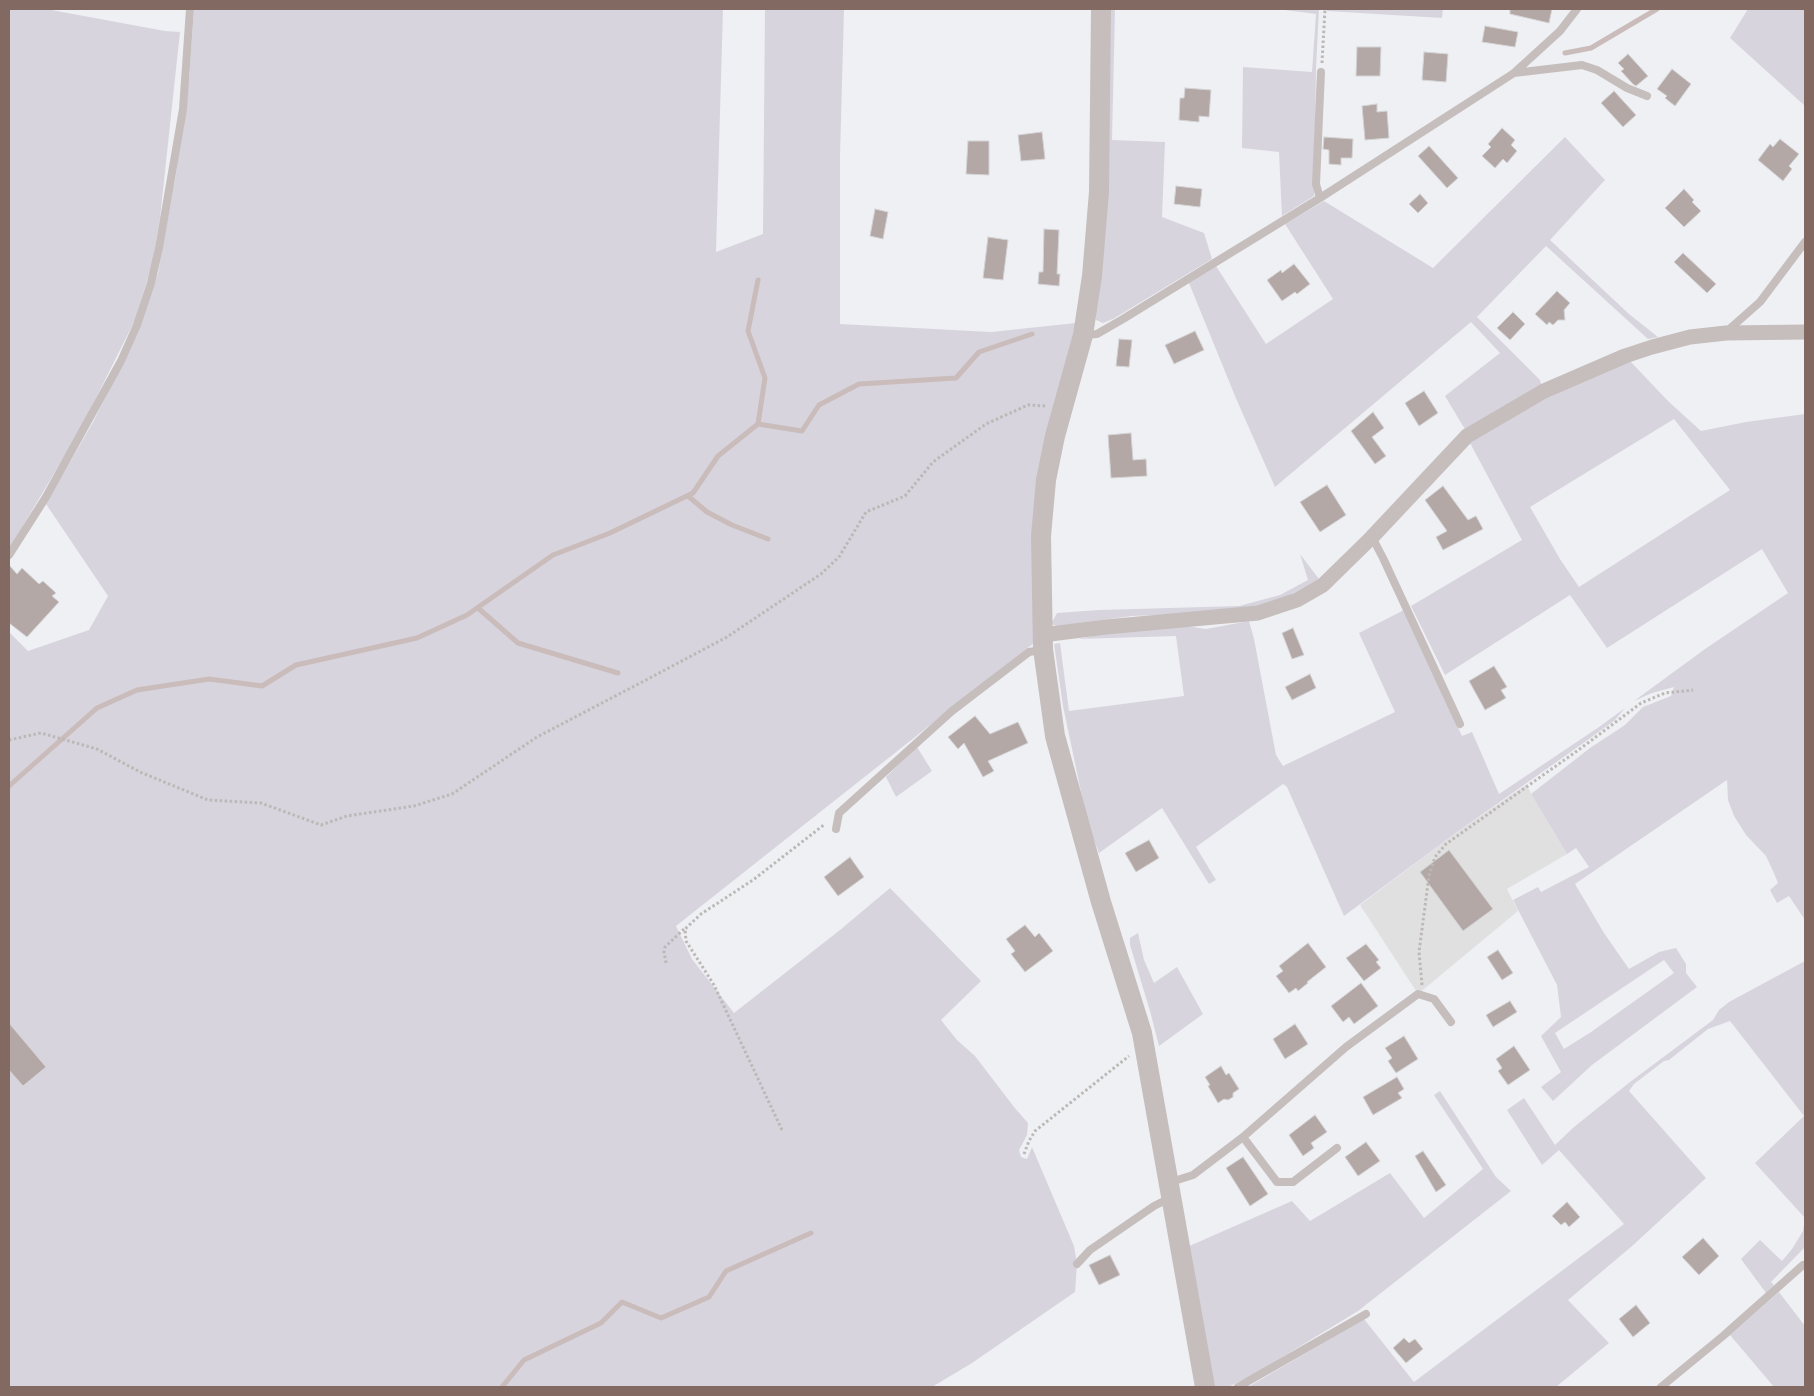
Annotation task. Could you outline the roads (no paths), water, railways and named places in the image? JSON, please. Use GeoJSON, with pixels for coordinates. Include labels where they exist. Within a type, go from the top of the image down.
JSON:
{"type":"FeatureCollection","features":[{"type":"Feature","properties":{"kind":"street"},"geometry":{"type":"LineString","coordinates":[[1101,9],[1099,192],[1092,276],[1083,335],[1063,407],[1046,480],[1041,536],[1043,642],[1055,736],[1144,1046],[1205,1387]]}},
{"type":"Feature","properties":{"kind":"street"},"geometry":{"type":"LineString","coordinates":[[1043,642],[1114,626],[1258,613],[1297,600],[1323,585],[1372,537],[1467,436],[1535,396],[1582,374],[1652,347],[1690,337],[1724,333],[1805,332]]}},
{"type":"Feature","properties":{"kind":"lane"},"geometry":{"type":"LineString","coordinates":[[9,556],[46,497],[120,361],[137,325],[151,283],[184,109],[190,9]]}},
{"type":"Feature","properties":{"kind":"lane"},"geometry":{"type":"LineString","coordinates":[[1083,335],[1097,334],[1123,319],[1320,198],[1514,73],[1560,31],[1577,9]]}},
{"type":"Feature","properties":{"kind":"lane"},"geometry":{"type":"LineString","coordinates":[[1514,73],[1582,65],[1597,70],[1627,88],[1647,96]]}},
{"type":"Feature","properties":{"kind":"lane"},"geometry":{"type":"LineString","coordinates":[[1320,198],[1316,184],[1321,72]]}},
{"type":"Feature","properties":{"kind":"lane"},"geometry":{"type":"LineString","coordinates":[[1724,333],[1760,302],[1805,242]]}},
{"type":"Feature","properties":{"kind":"lane"},"geometry":{"type":"LineString","coordinates":[[1372,537],[1460,724]]}},
{"type":"Feature","properties":{"kind":"lane"},"geometry":{"type":"LineString","coordinates":[[836,829],[840,813],[978,690],[1043,642]]}},
{"type":"Feature","properties":{"kind":"lane"},"geometry":{"type":"LineString","coordinates":[[1077,1264],[1090,1250],[1154,1206],[1171,1190],[1242,1136],[1346,1047],[1418,994],[1434,999],[1451,1022]]}},
{"type":"Feature","properties":{"kind":"lane"},"geometry":{"type":"LineString","coordinates":[[1242,1136],[1277,1182],[1293,1182],[1337,1148]]}},
{"type":"Feature","properties":{"kind":"lane"},"geometry":{"type":"LineString","coordinates":[[1660,1387],[1723,1336],[1803,1265]]}},
{"type":"Feature","properties":{"kind":"lane"},"geometry":{"type":"LineString","coordinates":[[1238,1387],[1366,1314]]}},
{"type":"Feature","properties":{"kind":"waterway"},"geometry":{"type":"LineString","coordinates":[[1565,53],[1591,48],[1657,9]]}},
{"type":"Feature","properties":{"kind":"waterway"},"geometry":{"type":"LineString","coordinates":[[758,280],[748,331],[765,378],[758,424]]}},
{"type":"Feature","properties":{"kind":"waterway"},"geometry":{"type":"LineString","coordinates":[[9,786],[97,708],[137,690],[209,679],[262,686],[296,665],[417,638],[467,615],[553,555],[610,533],[693,493],[718,456],[758,424],[802,431],[819,405],[859,384],[956,378],[979,352],[1032,334]]}},
{"type":"Feature","properties":{"kind":"waterway"},"geometry":{"type":"LineString","coordinates":[[688,496],[707,512],[732,525],[768,539]]}},
{"type":"Feature","properties":{"kind":"waterway"},"geometry":{"type":"LineString","coordinates":[[478,608],[518,643],[618,673]]}},
{"type":"Feature","properties":{"kind":"waterway"},"geometry":{"type":"LineString","coordinates":[[502,1387],[524,1360],[601,1323],[622,1302],[661,1318],[709,1297],[726,1271],[811,1233]]}}]}
